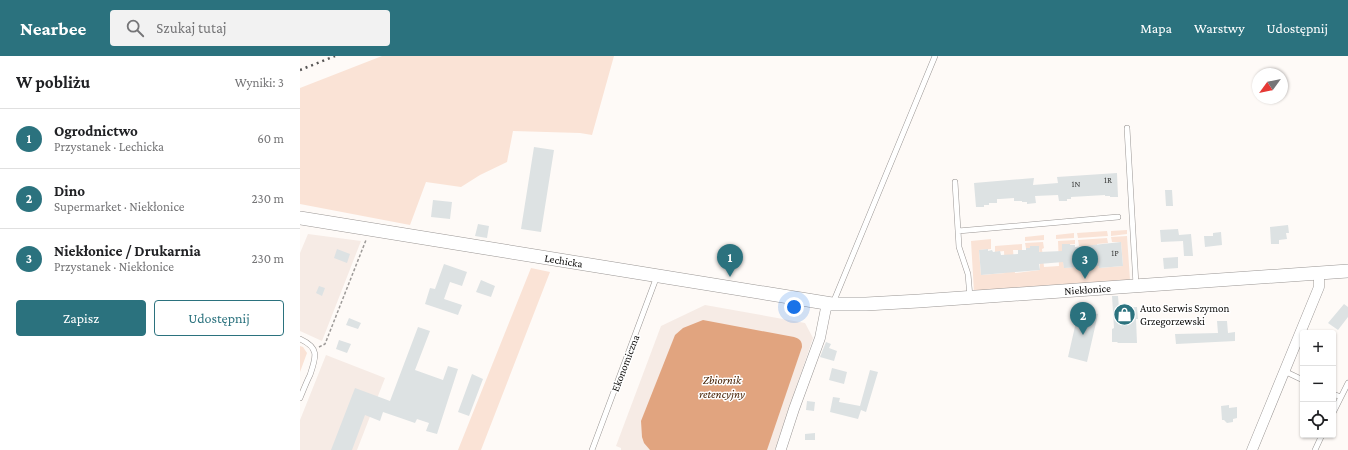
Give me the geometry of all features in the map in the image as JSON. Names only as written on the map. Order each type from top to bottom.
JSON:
[{"type":"street","name":"Lechicka","points":[[302,220],[830,304]]},
{"type":"street","name":"Niekłonice","points":[[830,304],[874,304],[1348,271]]},
{"type":"street","points":[[1252,450],[1319,287],[1319,273]]},
{"type":"street","points":[[781,449],[820,338],[830,304]]},
{"type":"lane","points":[[830,304],[935,56]]},
{"type":"lane","points":[[1127,128],[1136,285]]},
{"type":"lane","points":[[955,182],[959,247],[968,274],[970,297]]},
{"type":"lane","points":[[958,231],[1118,217]]},
{"type":"lane","name":"Ekonomiczna","points":[[592,450],[657,276]]},
{"type":"lane","points":[[300,339],[308,343],[314,349],[316,360],[300,398]]},
{"type":"lane","points":[[1284,371],[1300,379]]},
{"type":"lane","points":[[1336,407],[1348,382]]},
{"type":"lane","points":[[1336,396],[1341,398]]},
{"type":"lane","points":[[1315,450],[1321,438]]},
{"type":"path","points":[[314,349],[325,344],[370,230]]},
{"type":"shaded area","points":[[382,56],[614,56],[592,135],[580,133],[513,131],[507,162],[480,175],[461,187],[426,182],[410,225],[300,204],[300,88]]},
{"type":"shaded area","points":[[1127,230],[1127,234],[1111,236],[1111,231]]},
{"type":"shaded area","points":[[1107,231],[1108,236],[1078,238],[1077,233]]},
{"type":"shaded area","points":[[1074,233],[1074,238],[1056,239],[1056,235]]},
{"type":"shaded area","points":[[308,234],[361,241],[322,341],[300,331],[300,253]]},
{"type":"shaded area","points":[[1044,235],[1044,240],[1025,241],[1025,237]]},
{"type":"shaded area","points":[[1127,236],[1130,280],[974,292],[971,241],[991,239],[991,249],[979,250],[981,275],[1005,273],[1004,251],[995,252],[995,246],[1022,244],[1022,250],[1013,250],[1015,273],[1040,270],[1039,246],[1030,246],[1030,248],[1026,248],[1025,243],[1043,242],[1044,248],[1042,249],[1044,267],[1059,266],[1058,241],[1075,240],[1075,244],[1062,245],[1064,268],[1088,266],[1086,246],[1079,246],[1078,240],[1107,238],[1108,243],[1097,244],[1099,268],[1123,266],[1121,242],[1112,242],[1111,237]]},
{"type":"shaded area","points":[[531,268],[550,272],[481,450],[458,450]]},
{"type":"shaded area","name":"Zbiornik retencyjny","points":[[705,305],[805,323],[813,338],[775,450],[621,450],[621,448],[616,446],[661,326]]},
{"type":"shaded area","points":[[300,346],[303,347],[307,353],[300,372]]},
{"type":"shaded area","points":[[326,355],[385,378],[357,450],[300,450],[300,420]]},
{"type":"water","name":"Zbiornik retencyjny","points":[[703,320],[794,337],[799,339],[801,342],[802,347],[767,450],[650,450],[644,443],[641,421],[675,335],[683,328]]},
{"type":"building","points":[[534,147],[554,150],[541,232],[521,229]]},
{"type":"building","points":[[1117,173],[1118,197],[1110,197],[1105,195],[1071,197],[1071,199],[1067,199],[1067,201],[1059,201],[1058,195],[1035,196],[1036,203],[1027,204],[1027,202],[1014,201],[1014,198],[997,199],[997,203],[989,203],[989,205],[984,205],[984,207],[976,207],[974,183],[1034,178],[1033,185],[1058,183],[1057,177]]},
{"type":"building","points":[[1165,190],[1172,190],[1173,206],[1166,206]]},
{"type":"building","points":[[433,200],[452,202],[450,219],[431,217]]},
{"type":"building","points":[[478,224],[489,226],[487,238],[475,236]]},
{"type":"building","points":[[1288,225],[1289,233],[1286,233],[1287,239],[1279,240],[1279,244],[1271,244],[1270,227]]},
{"type":"building","points":[[1178,229],[1179,235],[1191,234],[1193,256],[1184,256],[1183,241],[1161,242],[1160,230]]},
{"type":"building","points":[[1221,232],[1222,245],[1205,247],[1204,236],[1213,236],[1213,233]]},
{"type":"building","points":[[1121,242],[1123,266],[1064,268],[1063,262],[1039,264],[1040,270],[981,275],[979,250],[988,249],[988,251],[992,250],[993,252],[1000,251],[1001,255],[1018,254],[1018,250],[1026,250],[1026,248],[1030,248],[1030,246],[1039,246],[1039,252],[1062,251],[1062,244],[1075,245],[1075,247]]},
{"type":"building","points":[[337,249],[350,254],[347,263],[334,258]]},
{"type":"building","points":[[1178,257],[1178,268],[1164,269],[1163,258]]},
{"type":"building","points":[[444,264],[467,272],[462,286],[450,282],[444,299],[462,305],[458,315],[425,304],[430,288],[435,289]]},
{"type":"building","points":[[481,280],[495,286],[491,297],[476,292]]},
{"type":"building","points":[[319,286],[325,288],[322,296],[316,293]]},
{"type":"building","points":[[1112,296],[1118,296],[1119,308],[1137,307],[1137,343],[1112,342],[1112,329],[1114,328]]},
{"type":"building","points":[[1344,304],[1348,307],[1348,317],[1338,330],[1328,323]]},
{"type":"building","points":[[1079,309],[1098,314],[1087,362],[1068,357]]},
{"type":"building","points":[[349,318],[361,323],[358,329],[346,325]]},
{"type":"building","points":[[1217,321],[1227,321],[1228,333],[1235,332],[1235,341],[1176,344],[1175,334],[1218,333]]},
{"type":"building","points":[[418,327],[430,331],[415,370],[443,380],[448,366],[458,369],[437,434],[426,431],[429,423],[417,419],[415,423],[383,412],[380,421],[365,415],[352,450],[331,450],[355,388],[390,401]]},
{"type":"building","points":[[339,340],[351,344],[347,353],[336,349]]},
{"type":"building","points":[[826,342],[831,344],[829,348],[837,351],[834,361],[820,357]]},
{"type":"building","points":[[832,368],[847,372],[844,384],[829,380]]},
{"type":"building","points":[[870,370],[878,372],[866,412],[861,410],[858,419],[830,412],[833,397],[840,398],[839,402],[860,406]]},
{"type":"building","points":[[472,374],[483,379],[469,416],[458,412]]},
{"type":"building","points":[[807,401],[815,402],[814,411],[806,410]]},
{"type":"building","points":[[1229,405],[1229,408],[1237,407],[1237,418],[1233,419],[1233,422],[1227,423],[1222,420],[1221,406]]},
{"type":"building","points":[[815,433],[815,440],[805,440],[805,434]]},
{"type":"railway","points":[[300,70],[335,56]]},
{"type":"place","name":"Ogrodnictwo","points":[[730,277]]},
{"type":"place","name":"Niekłonice / Drukarnia","points":[[1085,279]]},
{"type":"place","name":"Auto Serwis Szymon Grzegorzewski","points":[[1125,314]]},
{"type":"place","name":"Dino","points":[[1083,335]]}]
